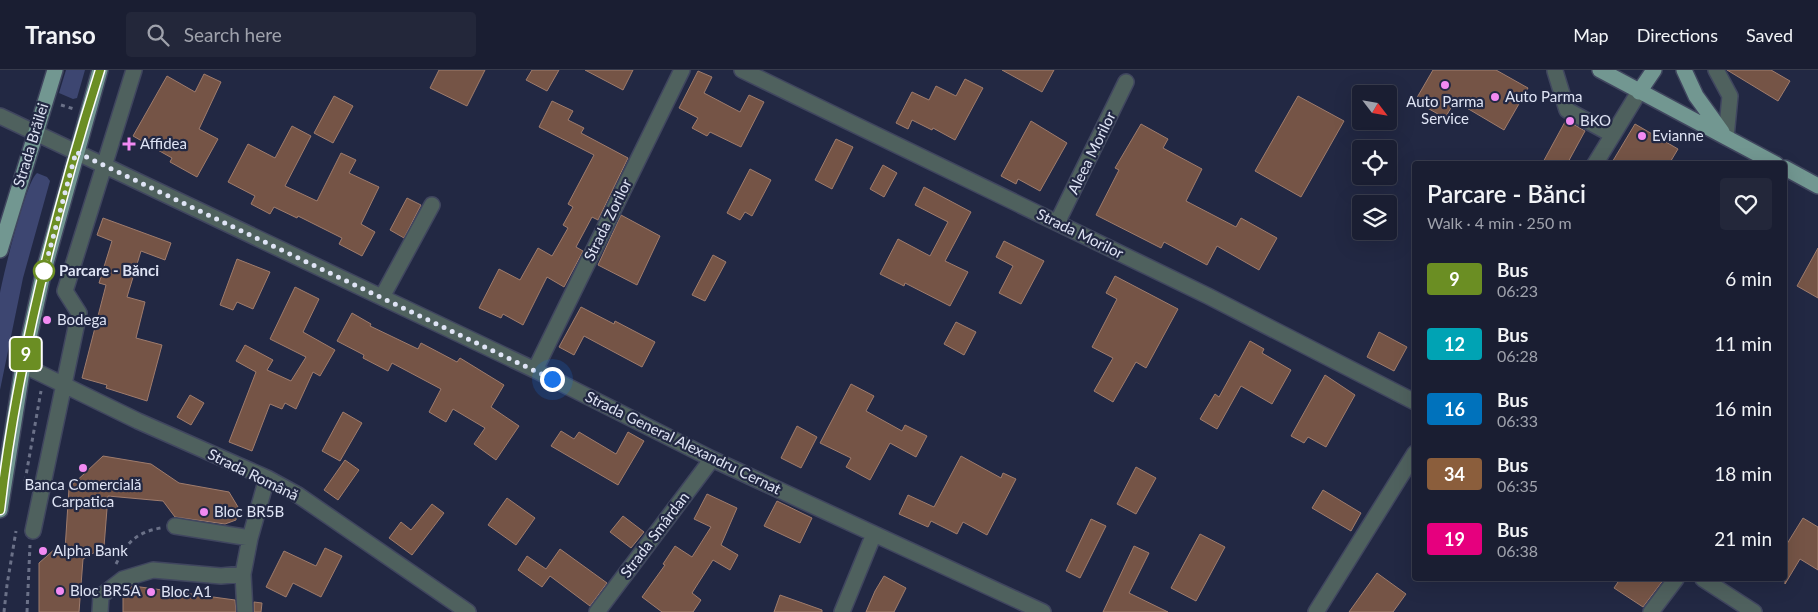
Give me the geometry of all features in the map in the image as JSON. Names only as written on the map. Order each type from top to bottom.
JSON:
[{"type":"main road","name":"Strada Brăilei","points":[[0,250],[55,70]]},
{"type":"main road","points":[[0,510],[23,365],[44,270],[100,70]]},
{"type":"main road","points":[[1600,70],[1770,161]]},
{"type":"main road","points":[[1639,92],[1654,70]]},
{"type":"main road","points":[[1684,70],[1708,114],[1726,137]]},
{"type":"main road","points":[[1787,169],[1818,186]]},
{"type":"street","points":[[32,530],[65,385],[79,313],[64,291],[134,70]]},
{"type":"street","name":"Strada Zorilor","points":[[535,370],[682,70]]},
{"type":"street","name":"Strada Morilor","points":[[742,70],[1208,296],[1412,400]]},
{"type":"street","points":[[1554,70],[1567,110],[1613,135]]},
{"type":"street","points":[[1716,70],[1730,96],[1726,137]]},
{"type":"street","name":"Aleea Morilor","points":[[1057,223],[1126,82]]},
{"type":"street","points":[[1597,161],[1639,92]]},
{"type":"street","name":"Strada General Alexandru Cernat","points":[[0,116],[535,370],[712,459],[1043,612]]},
{"type":"street","points":[[382,297],[432,204]]},
{"type":"street","name":"Strada Română","points":[[23,365],[138,421],[268,478],[298,496],[468,612]]},
{"type":"street","points":[[1316,612],[1412,458]]},
{"type":"street","name":"Strada Smârdan","points":[[597,612],[712,459]]},
{"type":"street","points":[[245,612],[243,574],[250,538],[268,478]]},
{"type":"street","points":[[175,526],[250,538]]},
{"type":"street","points":[[842,612],[874,534]]},
{"type":"street","points":[[100,612],[101,596],[124,580],[153,570],[221,576],[243,574]]},
{"type":"street","points":[[1651,612],[1674,581]]},
{"type":"street","points":[[1707,581],[1754,612]]},
{"type":"path","points":[[123,550],[142,531],[175,526]]},
{"type":"path","points":[[27,612],[30,548]]},
{"type":"shaded area","points":[[66,70],[85,70],[77,98],[73,99],[59,93]]},
{"type":"shaded area","points":[[37,173],[47,177],[50,181],[23,278],[0,390],[0,293],[21,210],[32,180]]},
{"type":"building","points":[[439,70],[485,70],[467,106],[430,88]]},
{"type":"building","points":[[532,70],[559,70],[547,91],[526,80]]},
{"type":"building","points":[[585,70],[633,70],[623,90]]},
{"type":"building","points":[[1002,70],[1054,70],[1042,92]]},
{"type":"building","points":[[1433,70],[1496,70],[1528,88],[1504,130],[1455,101],[1445,118],[1415,101]]},
{"type":"building","points":[[1727,70],[1771,70],[1790,81],[1778,101]]},
{"type":"building","points":[[698,71],[712,77],[704,93],[740,112],[749,95],[764,102],[741,147],[710,132],[707,136],[692,128],[698,118],[679,108]]},
{"type":"building","points":[[204,74],[221,82],[199,129],[218,139],[197,177],[170,162],[172,158],[133,136],[167,76],[195,92]]},
{"type":"building","points":[[965,79],[983,88],[955,140],[933,128],[932,130],[912,120],[908,129],[896,123],[912,92],[929,100],[936,86],[956,96]]},
{"type":"building","points":[[334,96],[353,106],[333,143],[314,133]]},
{"type":"building","points":[[1298,96],[1344,121],[1301,197],[1255,171]]},
{"type":"building","points":[[552,101],[573,111],[568,120],[584,128],[581,133],[628,158],[598,220],[592,217],[576,247],[583,251],[564,287],[547,277],[523,325],[503,314],[501,318],[479,308],[499,269],[520,280],[538,248],[552,256],[568,228],[563,225],[573,207],[568,204],[594,155],[539,127]]},
{"type":"building","points":[[1566,120],[1585,131],[1569,161],[1544,161]]},
{"type":"building","points":[[1031,121],[1067,143],[1040,191],[1018,179],[1016,184],[1001,176]]},
{"type":"building","points":[[1141,124],[1168,139],[1163,148],[1202,169],[1186,201],[1236,227],[1241,218],[1277,238],[1259,270],[1217,246],[1207,265],[1164,242],[1161,248],[1096,215],[1119,170],[1115,168]]},
{"type":"building","name":"Evianne","points":[[1635,124],[1678,149],[1671,161],[1613,161]]},
{"type":"building","points":[[292,126],[311,136],[285,186],[317,201],[341,153],[356,160],[349,173],[379,187],[361,224],[375,232],[362,256],[339,244],[342,238],[298,216],[297,218],[274,207],[270,214],[251,204],[255,196],[228,182],[248,144],[275,158]]},
{"type":"building","points":[[836,139],[853,147],[832,189],[815,180]]},
{"type":"building","points":[[883,165],[897,173],[884,197],[870,189]]},
{"type":"building","points":[[750,169],[771,180],[752,216],[745,212],[740,220],[727,213]]},
{"type":"building","points":[[924,187],[971,212],[945,261],[968,272],[950,306],[905,283],[904,286],[880,274],[898,239],[930,256],[948,222],[915,205]]},
{"type":"building","points":[[407,198],[421,205],[404,238],[390,230]]},
{"type":"building","points":[[621,215],[660,236],[637,285],[598,265]]},
{"type":"building","points":[[103,218],[171,243],[165,260],[141,251],[127,297],[145,302],[136,338],[162,345],[147,401],[106,388],[107,385],[82,378],[106,285],[99,283],[112,241],[97,235]]},
{"type":"building","points":[[1004,241],[1044,261],[1021,304],[999,293],[1013,266],[996,257]]},
{"type":"building","points":[[1818,248],[1818,298],[1797,286]]},
{"type":"building","points":[[713,255],[726,262],[705,301],[692,295]]},
{"type":"building","points":[[237,259],[270,272],[253,309],[237,302],[233,310],[220,305]]},
{"type":"building","points":[[1115,276],[1178,309],[1146,368],[1136,362],[1113,402],[1094,391],[1113,358],[1092,347],[1117,299],[1106,293]]},
{"type":"building","points":[[295,287],[319,299],[303,332],[335,350],[320,376],[313,372],[296,409],[285,403],[282,409],[270,404],[252,451],[229,442],[256,372],[236,361],[245,345],[273,360],[267,370],[291,381],[306,357],[270,339]]},
{"type":"building","points":[[581,307],[614,324],[615,321],[655,342],[642,367],[584,336],[574,355],[559,347]]},
{"type":"building","points":[[352,313],[371,324],[370,326],[418,349],[421,343],[457,362],[460,358],[504,385],[491,407],[519,426],[496,460],[474,444],[485,428],[453,409],[446,422],[429,412],[441,389],[392,363],[388,371],[363,358],[364,355],[337,341]]},
{"type":"building","points":[[956,322],[976,332],[964,355],[944,344]]},
{"type":"building","points":[[1379,332],[1407,347],[1394,371],[1367,357]]},
{"type":"building","points":[[1250,341],[1264,349],[1262,353],[1291,370],[1272,404],[1241,386],[1217,429],[1200,419],[1215,394],[1219,397]]},
{"type":"building","points":[[1325,375],[1355,395],[1326,447],[1308,437],[1304,443],[1291,436]]},
{"type":"building","points":[[851,384],[874,396],[866,411],[902,431],[905,425],[927,436],[916,457],[890,443],[870,480],[846,467],[851,458],[820,443]]},
{"type":"building","points":[[190,395],[204,403],[191,425],[177,417]]},
{"type":"building","points":[[343,412],[362,423],[340,461],[322,451]]},
{"type":"building","points":[[797,426],[817,437],[801,468],[781,458]]},
{"type":"building","points":[[561,431],[574,439],[579,432],[616,454],[628,432],[644,441],[618,485],[551,446]]},
{"type":"building","name":"Bloc BR5B","points":[[103,456],[151,464],[179,483],[229,492],[238,507],[236,520],[225,524],[175,517],[163,501],[108,496],[104,547],[83,559],[79,612],[39,612],[39,563],[56,548],[65,550],[69,488]]},
{"type":"building","points":[[961,456],[1001,478],[1003,473],[1016,479],[987,535],[963,522],[957,534],[931,521],[928,527],[899,514],[908,495],[934,507]]},
{"type":"building","points":[[345,460],[359,470],[338,500],[324,490]]},
{"type":"building","points":[[1136,467],[1156,478],[1136,514],[1117,504]]},
{"type":"building","points":[[1323,490],[1361,513],[1351,531],[1312,508]]},
{"type":"building","points":[[707,494],[737,508],[721,545],[738,555],[730,570],[713,560],[692,593],[701,600],[693,612],[662,612],[642,597],[665,565],[663,564],[675,546],[692,557],[711,527],[694,519]]},
{"type":"building","points":[[507,498],[535,518],[516,545],[488,525]]},
{"type":"building","points":[[777,501],[812,518],[800,543],[764,526]]},
{"type":"building","points":[[432,504],[444,513],[412,555],[389,538],[401,522],[411,530]]},
{"type":"building","points":[[623,516],[644,532],[631,548],[610,532]]},
{"type":"building","points":[[1803,518],[1818,527],[1818,570],[1800,559],[1787,581],[1787,544]]},
{"type":"building","points":[[1091,519],[1106,526],[1080,578],[1066,571]]},
{"type":"building","points":[[1200,534],[1225,547],[1196,601],[1171,588]]},
{"type":"building","points":[[1134,546],[1149,553],[1129,593],[1168,612],[1103,612]]},
{"type":"building","points":[[325,548],[342,556],[321,597],[293,583],[286,597],[266,587],[284,551],[316,566]]},
{"type":"building","points":[[560,549],[607,583],[590,606],[550,576],[542,587],[518,570],[527,556],[546,569]]},
{"type":"building","points":[[1377,573],[1406,594],[1393,612],[1349,612]]},
{"type":"building","points":[[884,576],[906,588],[894,612],[866,612],[875,591]]},
{"type":"building","points":[[1619,581],[1662,581],[1643,607],[1614,588]]},
{"type":"building","name":"Bloc A1","points":[[133,586],[235,600],[236,612],[123,612],[123,591]]},
{"type":"building","points":[[780,595],[822,610],[822,612],[774,612]]},
{"type":"building","points":[[254,602],[262,603],[261,612],[254,612]]},
{"type":"bus line","name":"9","points":[[0,510],[23,365],[44,270],[86,113],[100,70]]},
{"type":"place","name":"Auto Parma Service","points":[[1445,85]]},
{"type":"place","name":"Auto Parma","points":[[1495,97]]},
{"type":"place","name":"BKO","points":[[1570,121]]},
{"type":"place","name":"Evianne","points":[[1642,136]]},
{"type":"place","name":"Affidea","points":[[129,144]]},
{"type":"place","name":"Parcare - Bănci","points":[[44,271]]},
{"type":"place","name":"Bodega","points":[[47,320]]},
{"type":"place","name":"Banca Comercială Carpatica","points":[[83,468]]},
{"type":"place","name":"Bloc BR5B","points":[[204,512]]},
{"type":"place","name":"Alpha Bank","points":[[43,551]]},
{"type":"place","name":"Bloc BR5A","points":[[60,591]]},
{"type":"place","name":"Bloc A1","points":[[151,592]]},
{"type":"route","points":[[44,271],[76,152],[552,379]]}]
